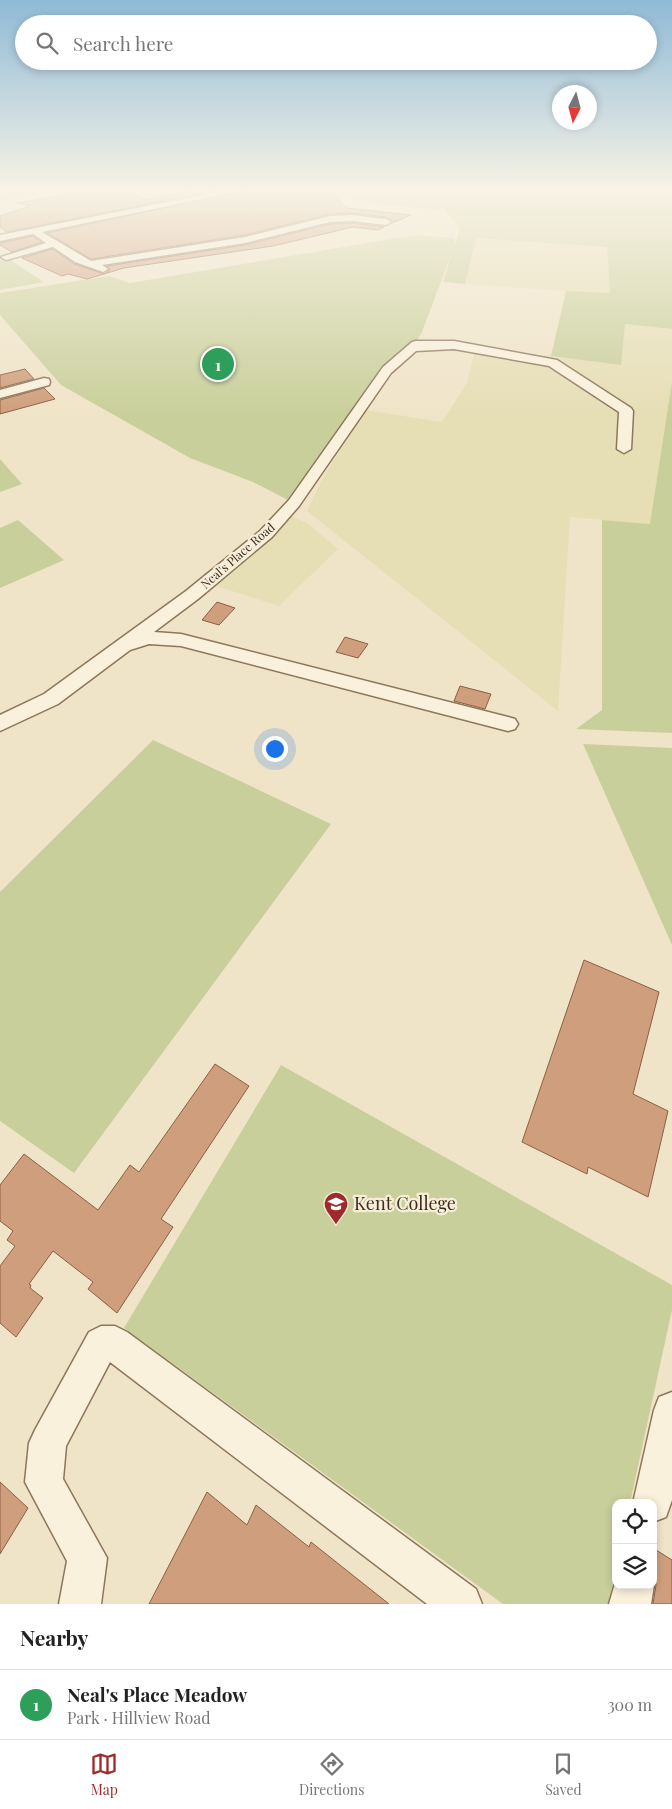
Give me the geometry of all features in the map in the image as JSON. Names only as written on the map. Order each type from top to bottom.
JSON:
[{"type":"street","points":[[90,264],[108,271]]},
{"type":"street","name":"Neal's Place Road","points":[[0,724],[52,699],[192,595],[266,534],[294,503],[387,370],[415,346],[454,345],[553,363],[626,411],[624,449]]},
{"type":"street","points":[[0,394],[44,382]]},
{"type":"street","name":"Neal's Place Road","points":[[112,653],[137,641],[161,637],[339,680],[508,724]]},
{"type":"street","points":[[80,1604],[83,1595],[87,1558],[44,1482],[48,1442],[100,1344],[115,1344],[461,1604]]},
{"type":"street","points":[[653,1499],[672,1410]]},
{"type":"street","points":[[630,1604],[633,1589]]},
{"type":"shaded area","points":[[470,264],[608,264],[610,294],[465,284]]},
{"type":"shaded area","points":[[625,324],[672,329],[672,381],[650,524],[570,517],[558,711],[307,511],[321,482],[364,410],[442,422],[467,383],[474,353],[551,356],[621,365]]},
{"type":"shaded area","points":[[284,513],[307,523],[338,549],[279,606],[207,583]]},
{"type":"green space","points":[[0,264],[16,264],[44,282],[0,290]]},
{"type":"green space","points":[[244,264],[448,264],[422,332],[413,348],[399,358],[294,503],[253,482],[190,458],[61,385],[0,315],[0,293],[109,276],[130,283]]},
{"type":"green space","points":[[448,264],[470,264],[465,284],[443,282]]},
{"type":"green space","points":[[608,264],[672,264],[672,329],[625,324],[621,365],[551,356],[566,291],[610,293]]},
{"type":"green space","points":[[672,381],[672,733],[576,729],[602,710],[602,520],[650,524]]},
{"type":"green space","points":[[0,459],[22,484],[0,492]]},
{"type":"green space","points":[[18,520],[64,560],[0,588],[0,528]]},
{"type":"green space","points":[[153,740],[331,824],[74,1173],[0,1121],[0,892]]},
{"type":"green space","points":[[583,744],[672,748],[672,945]]},
{"type":"green space","points":[[281,1065],[672,1285],[672,1310],[631,1499],[612,1499],[612,1587],[608,1604],[503,1604],[124,1328]]},
{"type":"building","points":[[35,264],[74,264],[104,274],[87,279],[68,274],[62,276]]},
{"type":"building","points":[[152,264],[124,268],[104,274],[110,270],[107,266]]},
{"type":"building","points":[[25,369],[34,379],[0,388],[0,375]]},
{"type":"building","points":[[44,388],[55,399],[0,414],[0,400]]},
{"type":"building","points":[[217,602],[235,608],[219,625],[202,620]]},
{"type":"building","points":[[345,637],[368,644],[358,658],[336,652]]},
{"type":"building","points":[[460,686],[491,694],[485,709],[454,701]]},
{"type":"building","points":[[584,960],[659,992],[633,1094],[668,1111],[648,1197],[588,1167],[587,1174],[522,1142]]},
{"type":"building","points":[[215,1064],[249,1086],[161,1219],[173,1227],[117,1313],[88,1289],[93,1282],[53,1251],[29,1284],[31,1285],[30,1288],[43,1298],[16,1337],[0,1323],[0,1266],[15,1246],[7,1240],[13,1231],[0,1221],[0,1185],[24,1154],[98,1210],[130,1165],[139,1172]]},
{"type":"building","points":[[0,1482],[28,1508],[0,1554]]},
{"type":"building","points":[[207,1492],[247,1525],[256,1505],[309,1547],[311,1542],[389,1604],[149,1604]]},
{"type":"building","points":[[657,1551],[672,1560],[672,1604],[653,1604],[655,1589],[657,1589]]},
{"type":"place","name":"Neal's Place Meadow","points":[[218,364]]},
{"type":"place","name":"Kent College","points":[[336,1225]]}]
